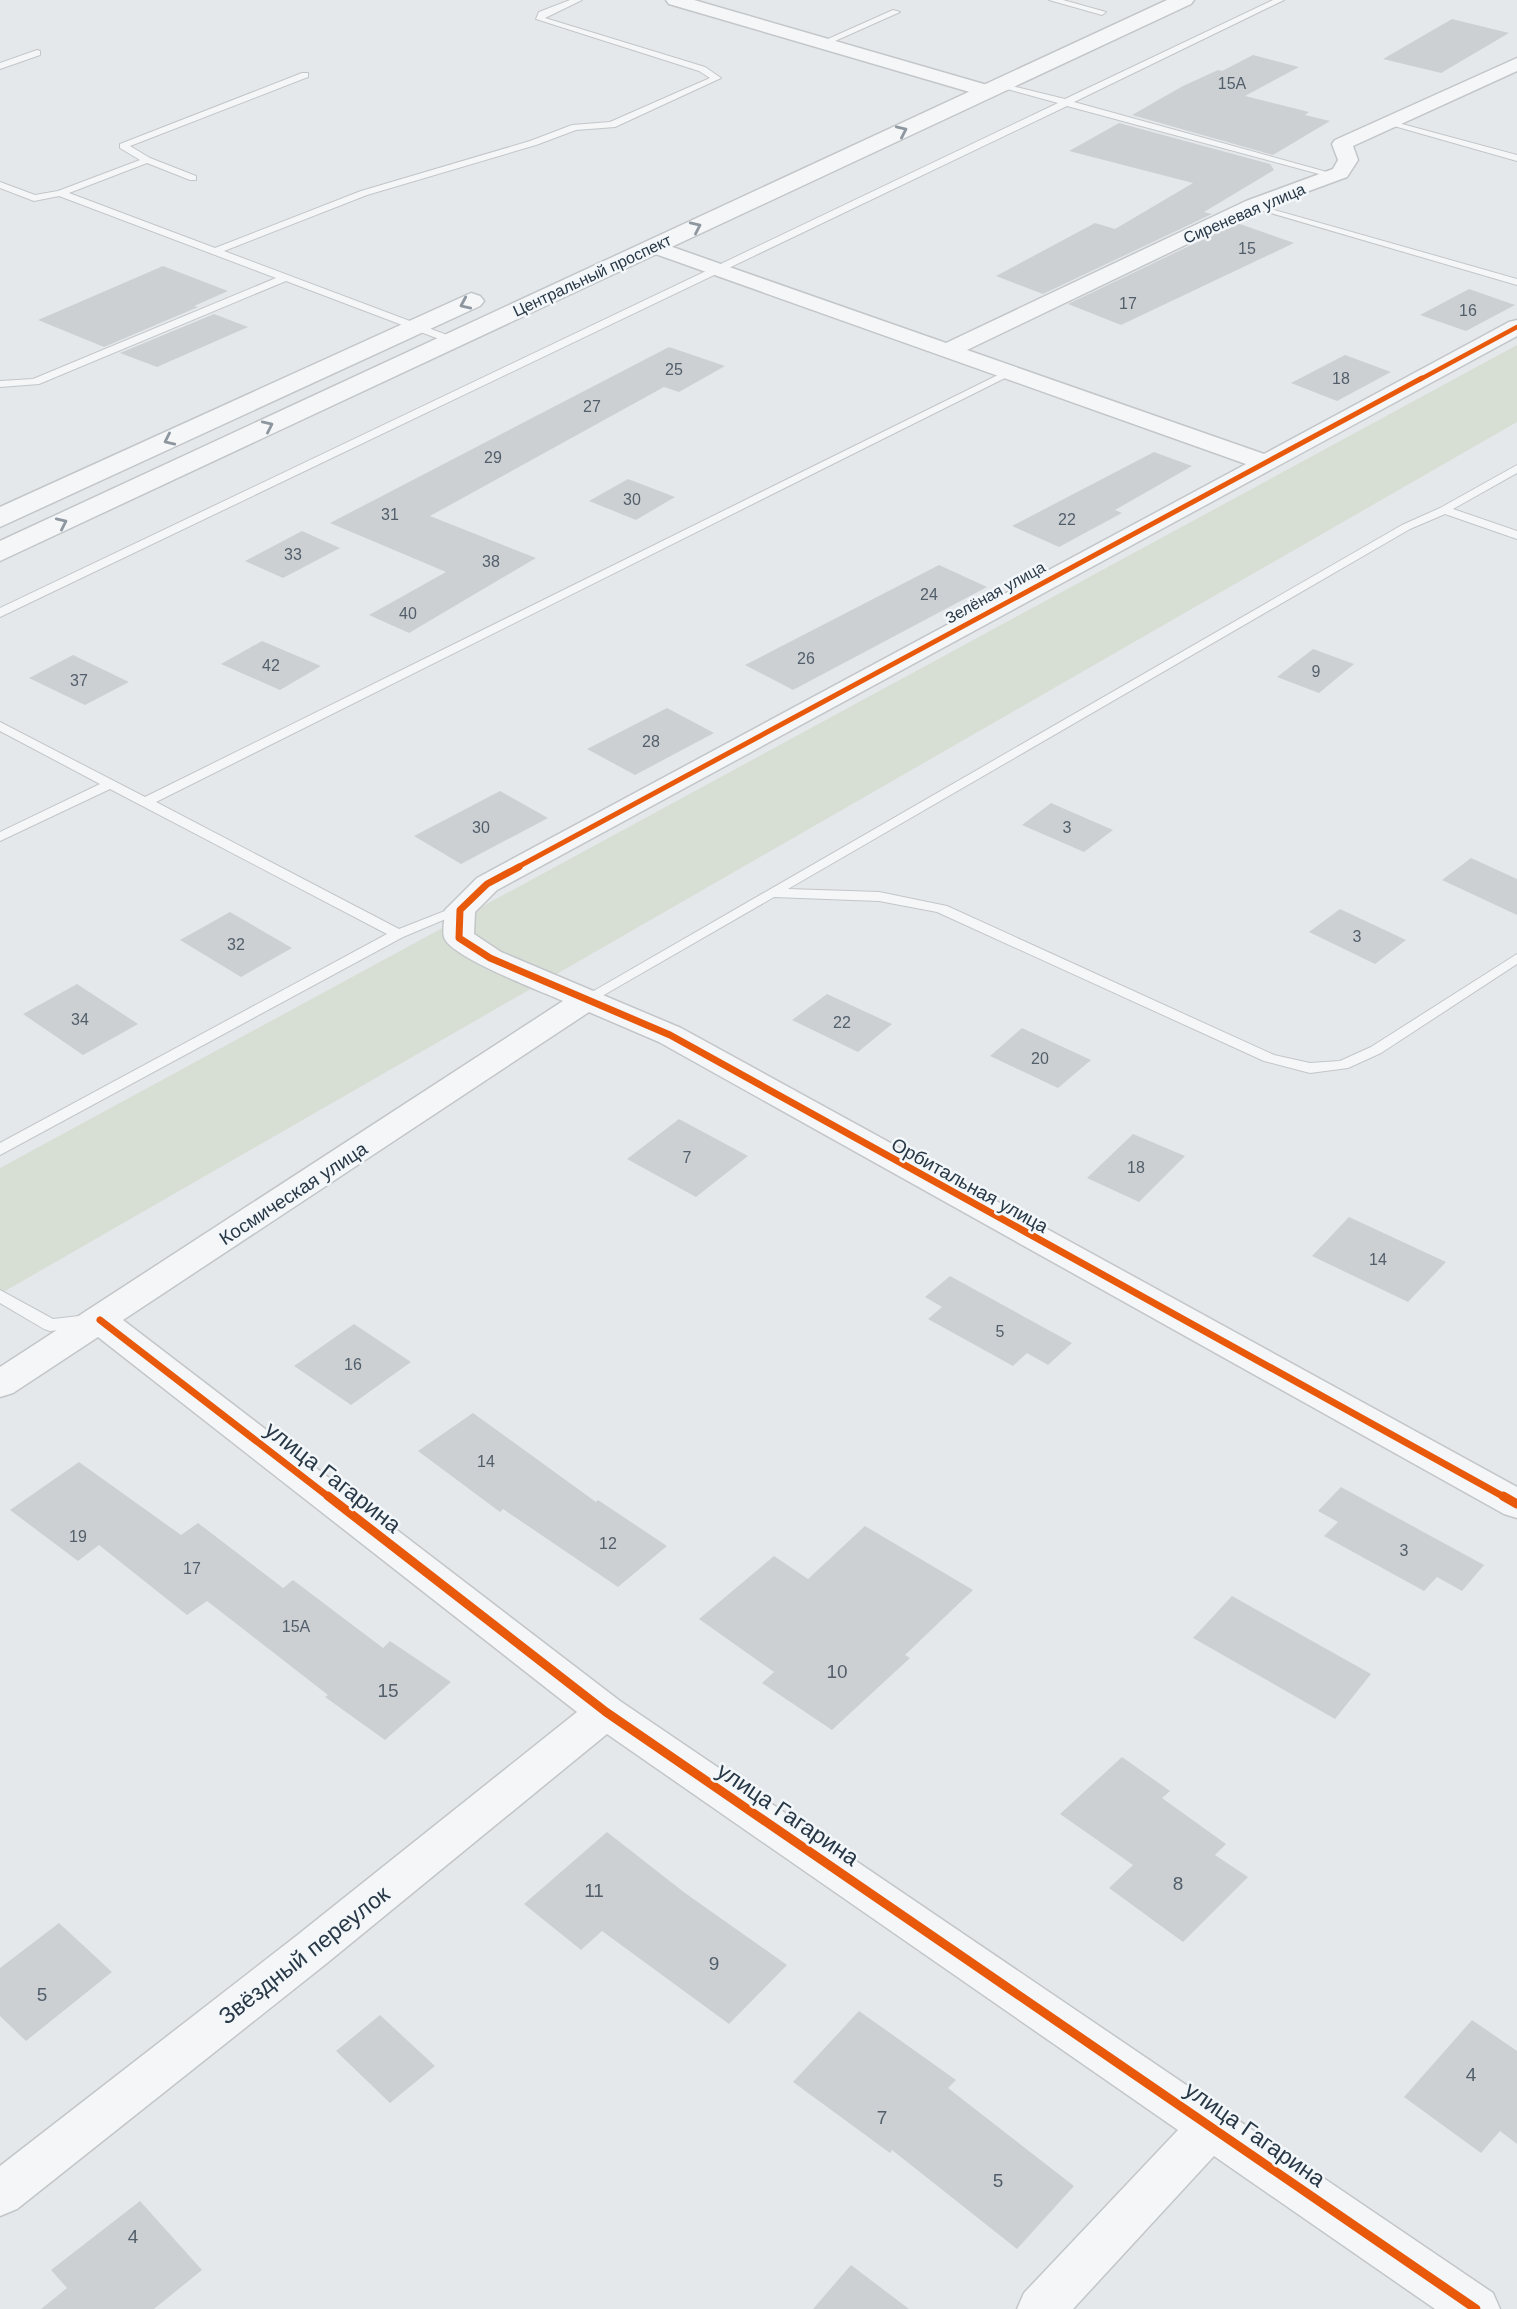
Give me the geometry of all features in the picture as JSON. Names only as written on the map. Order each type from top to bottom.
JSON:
[{"type":"street","points":[[675,0],[957,82],[995,88]]},
{"type":"street","name":"Центральный проспект","points":[[0,552],[1184,0]]},
{"type":"street","points":[[831,139],[1111,8]]},
{"type":"street","points":[[1331,176],[1340,173],[1348,160],[1342,144],[1517,64]]},
{"type":"street","name":"Сиреневая улица","points":[[947,351],[1253,205],[1331,176]]},
{"type":"street","points":[[653,247],[1263,462]]},
{"type":"street","name":"Центральный проспект","points":[[0,518],[492,292]]},
{"type":"street","name":"Зелёная улица","points":[[460,910],[487,884],[1517,327]]},
{"type":"street","name":"Орбитальная улица","points":[[460,910],[459,938],[490,958],[670,1035],[1517,1504]]},
{"type":"street","name":"Космическая улица","points":[[0,1384],[585,1000]]},
{"type":"street","name":"улица Гагарина","points":[[100,1320],[606,1712],[1476,2309]]},
{"type":"street","name":"Звёздный переулок","points":[[0,2194],[311,1950],[606,1712]]},
{"type":"street","points":[[1041,2309],[1211,2127]]},
{"type":"lane","points":[[215,251],[364,193],[533,143],[575,127],[612,125],[717,78],[702,69],[540,19],[542,14],[578,0]]},
{"type":"lane","points":[[1053,0],[1111,8]]},
{"type":"lane","points":[[0,614],[1280,0]]},
{"type":"lane","points":[[823,43],[896,12]]},
{"type":"lane","points":[[0,66],[37,54]]},
{"type":"lane","points":[[193,178],[147,160],[123,146],[304,75]]},
{"type":"lane","points":[[995,88],[1064,102],[1331,176]]},
{"type":"lane","points":[[1390,122],[1517,158]]},
{"type":"lane","points":[[0,185],[34,198],[60,193],[147,160]]},
{"type":"lane","points":[[60,193],[451,340]]},
{"type":"lane","points":[[1253,205],[1517,282]]},
{"type":"lane","points":[[0,384],[35,382],[285,278]]},
{"type":"lane","points":[[145,802],[1010,373]]},
{"type":"lane","points":[[585,1000],[1406,527],[1444,510],[1517,468]]},
{"type":"lane","points":[[1444,510],[1517,535]]},
{"type":"lane","points":[[0,726],[398,934]]},
{"type":"lane","points":[[0,837],[110,784]]},
{"type":"lane","points":[[770,892],[877,895],[909,899],[942,909],[1269,1058],[1310,1068],[1343,1065],[1376,1050],[1517,958]]},
{"type":"lane","points":[[0,1150],[398,934],[460,910]]},
{"type":"lane","points":[[0,1296],[50,1325],[100,1320]]},
{"type":"shaded area","points":[[1517,345],[1517,422],[0,1294],[0,1168]]},
{"type":"building","points":[[1452,19],[1509,33],[1441,73],[1383,59]]},
{"type":"building","points":[[1253,55],[1299,67],[1245,96],[1309,112],[1305,115],[1330,121],[1273,155],[1132,115],[1183,86]]},
{"type":"building","points":[[1119,123],[1270,164],[1274,170],[1204,212],[1212,214],[1043,294],[996,276],[1095,223],[1115,229],[1193,183],[1069,151]]},
{"type":"building","points":[[1237,223],[1294,243],[1121,325],[1068,304]]},
{"type":"building","points":[[163,266],[228,291],[194,306],[198,307],[104,347],[38,320]]},
{"type":"building","points":[[1469,289],[1515,305],[1466,331],[1420,315]]},
{"type":"building","points":[[214,314],[248,327],[157,367],[120,353]]},
{"type":"building","points":[[669,347],[725,366],[679,392],[664,387],[430,516],[536,558],[409,633],[369,615],[446,572],[330,523]]},
{"type":"building","points":[[1345,355],[1391,372],[1337,401],[1291,383]]},
{"type":"building","points":[[1154,452],[1192,466],[1115,510],[1122,513],[1059,547],[1012,526]]},
{"type":"building","points":[[628,479],[675,497],[636,520],[589,501]]},
{"type":"building","points":[[302,531],[340,548],[283,578],[245,561]]},
{"type":"building","points":[[939,565],[987,587],[793,690],[745,665]]},
{"type":"building","points":[[262,641],[321,666],[280,690],[221,664]]},
{"type":"building","points":[[1313,649],[1354,664],[1319,693],[1277,677]]},
{"type":"building","points":[[73,655],[129,682],[85,705],[29,678]]},
{"type":"building","points":[[667,708],[714,733],[635,775],[587,749]]},
{"type":"building","points":[[500,791],[548,818],[461,864],[414,836]]},
{"type":"building","points":[[1051,803],[1113,830],[1084,852],[1022,825]]},
{"type":"building","points":[[1471,858],[1517,879],[1517,915],[1442,880]]},
{"type":"building","points":[[1340,909],[1406,940],[1375,964],[1309,932]]},
{"type":"building","points":[[230,912],[292,948],[241,977],[180,940]]},
{"type":"building","points":[[77,984],[138,1024],[83,1055],[23,1014]]},
{"type":"building","points":[[827,994],[892,1024],[858,1052],[792,1020]]},
{"type":"building","points":[[1022,1028],[1091,1060],[1058,1088],[990,1056]]},
{"type":"building","points":[[679,1119],[748,1156],[696,1197],[627,1159]]},
{"type":"building","points":[[1133,1134],[1185,1156],[1139,1202],[1087,1178]]},
{"type":"building","points":[[1349,1217],[1446,1262],[1408,1302],[1312,1256]]},
{"type":"building","points":[[950,1276],[1072,1343],[1048,1365],[1027,1353],[1013,1366],[928,1319],[942,1307],[925,1297]]},
{"type":"building","points":[[354,1324],[411,1362],[351,1405],[294,1366]]},
{"type":"building","points":[[473,1413],[596,1502],[598,1500],[667,1546],[618,1587],[503,1509],[500,1512],[418,1451]]},
{"type":"building","points":[[79,1462],[181,1535],[198,1523],[283,1588],[293,1580],[383,1648],[390,1641],[451,1682],[385,1740],[325,1697],[328,1695],[207,1601],[187,1615],[99,1545],[78,1561],[10,1510]]},
{"type":"building","points":[[1341,1487],[1484,1565],[1462,1591],[1437,1577],[1424,1591],[1324,1536],[1338,1522],[1318,1511]]},
{"type":"building","points":[[865,1526],[973,1590],[905,1655],[910,1658],[832,1730],[762,1683],[774,1672],[699,1619],[774,1556],[808,1579]]},
{"type":"building","points":[[1232,1596],[1371,1674],[1335,1719],[1193,1638]]},
{"type":"building","points":[[1122,1757],[1170,1791],[1162,1798],[1226,1844],[1215,1855],[1248,1877],[1183,1942],[1109,1888],[1133,1865],[1060,1814]]},
{"type":"building","points":[[607,1832],[685,1893],[787,1965],[729,2024],[602,1931],[581,1950],[524,1904]]},
{"type":"building","points":[[59,1923],[112,1972],[26,2041],[0,2016],[0,1968]]},
{"type":"building","points":[[859,2011],[956,2080],[948,2088],[1074,2186],[1017,2249],[892,2150],[890,2153],[793,2082]]},
{"type":"building","points":[[380,2015],[435,2066],[390,2103],[336,2051]]},
{"type":"building","points":[[1472,2020],[1517,2051],[1517,2144],[1500,2131],[1481,2153],[1404,2097]]},
{"type":"building","points":[[140,2201],[202,2270],[154,2309],[41,2309],[67,2288],[51,2270]]},
{"type":"building","points":[[851,2265],[909,2309],[813,2309]]},
{"type":"cycle path","points":[[1517,327],[487,884],[460,910],[459,938],[490,958],[670,1035],[1517,1504]]},
{"type":"cycle path","points":[[100,1320],[606,1712],[1476,2309]]}]
